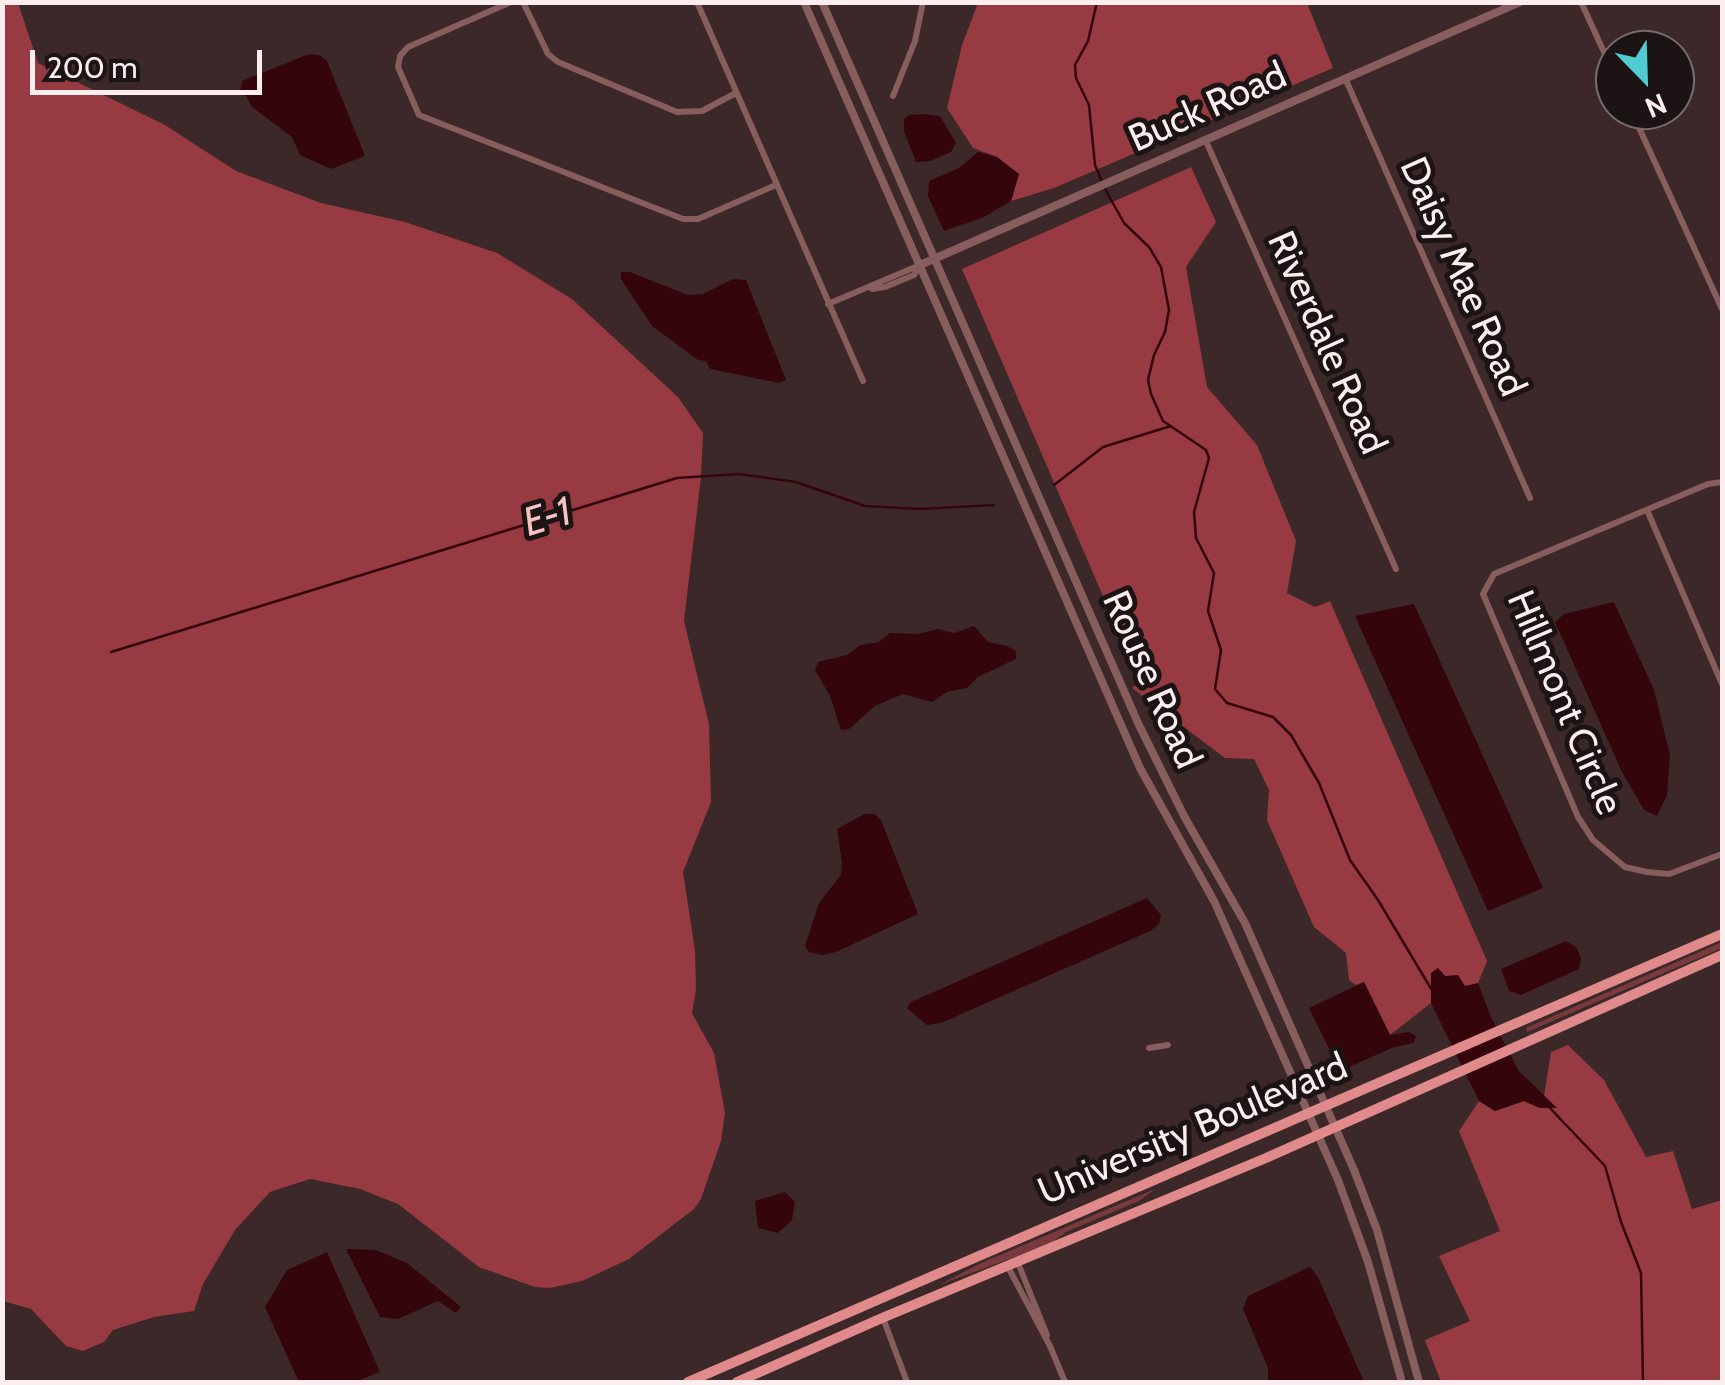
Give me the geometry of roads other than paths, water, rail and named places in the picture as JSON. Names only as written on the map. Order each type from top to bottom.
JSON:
[{"type":"main road","name":"University Boulevard","points":[[690,1382],[1722,934]]},
{"type":"main road","name":"University Boulevard","points":[[737,1382],[1318,1136],[1722,955]]},
{"type":"main road","points":[[882,1318],[888,1304],[922,1280]]},
{"type":"main road","points":[[842,1336],[865,1318],[878,1299]]},
{"type":"street","points":[[511,2],[408,47],[400,56],[398,68],[418,115],[683,219],[698,218],[776,185]]},
{"type":"street","points":[[524,2],[548,54],[592,76],[677,112],[691,114],[736,93]]},
{"type":"street","points":[[697,2],[863,381]]},
{"type":"street","name":"Rouse Road","points":[[804,2],[1140,768],[1214,901],[1309,1114],[1358,1230],[1402,1382]]},
{"type":"street","name":"Rouse Road","points":[[822,2],[1156,762],[1246,922],[1336,1128],[1376,1230],[1419,1382]]},
{"type":"street","points":[[893,96],[915,40],[923,2]]},
{"type":"street","name":"Buck Road","points":[[828,304],[884,284],[1077,195],[1520,2]]},
{"type":"street","points":[[1581,2],[1595,32]]},
{"type":"street","name":"Daisy Mae Road","points":[[1345,78],[1530,498]]},
{"type":"street","points":[[1640,130],[1722,309]]},
{"type":"street","name":"Riverdale Road","points":[[1206,139],[1396,569]]},
{"type":"street","name":"Hillmont Circle","points":[[1722,482],[1708,484],[1494,574],[1483,594],[1578,817],[1593,840],[1626,866],[1647,872],[1669,874],[1722,854]]},
{"type":"street","points":[[1647,510],[1722,684]]},
{"type":"street","points":[[1140,768],[1156,762]]},
{"type":"street","points":[[1149,1048],[1168,1045]]},
{"type":"street","points":[[1013,1265],[1065,1382]]},
{"type":"street","points":[[882,1318],[908,1382]]},
{"type":"waterway","points":[[1097,2],[1088,41],[1075,65],[1076,78],[1089,105],[1095,165],[1102,182]]},
{"type":"waterway","points":[[1105,189],[1124,223],[1149,247],[1161,267],[1169,310],[1148,380],[1151,394],[1163,421],[1206,450],[1209,458],[1194,512],[1196,538],[1214,573],[1208,611],[1221,650],[1215,689],[1227,703],[1273,717],[1291,735],[1319,783],[1350,860],[1433,992]]},
{"type":"waterway","name":"E-1","points":[[1054,485],[1103,447],[1171,426]]},
{"type":"waterway","name":"E-1","points":[[111,652],[677,478],[739,474],[796,482],[865,506],[920,509],[994,505]]},
{"type":"waterway","points":[[1549,1107],[1605,1166],[1641,1273],[1643,1382]]}]
